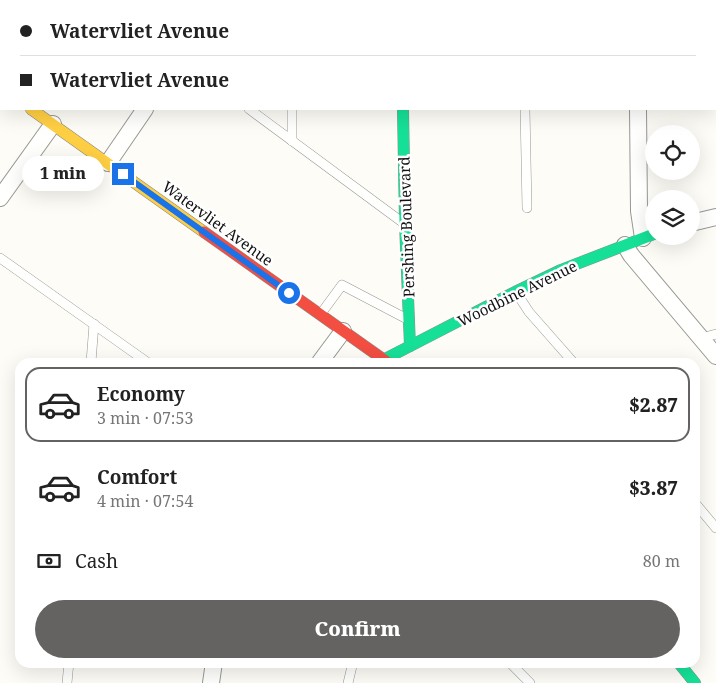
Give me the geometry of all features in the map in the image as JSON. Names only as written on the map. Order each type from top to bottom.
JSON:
[{"type":"street","name":"Watervliet Avenue","points":[[32,110],[381,358]]},
{"type":"street","points":[[108,164],[144,110]]},
{"type":"street","name":"Pershing Boulevard","points":[[403,110],[404,223],[410,346]]},
{"type":"street","points":[[638,110],[639,212],[645,228]]},
{"type":"street","points":[[0,198],[53,124]]},
{"type":"street","points":[[700,221],[716,217]]},
{"type":"street","name":"Woodbine Avenue","points":[[390,358],[410,346],[561,270],[645,237]]},
{"type":"street","points":[[625,244],[631,255],[708,336],[716,356]]},
{"type":"street","points":[[323,358],[343,331]]},
{"type":"street","points":[[211,683],[213,668]]},
{"type":"street","points":[[683,668],[695,683]]},
{"type":"lane","points":[[250,110],[404,223]]},
{"type":"lane","points":[[292,110],[292,141]]},
{"type":"lane","points":[[525,110],[527,208]]},
{"type":"lane","points":[[0,258],[141,358]]},
{"type":"lane","points":[[320,315],[342,286],[409,320]]},
{"type":"lane","points":[[515,292],[529,312],[569,358]]},
{"type":"lane","points":[[91,358],[94,324]]},
{"type":"lane","points":[[700,509],[716,528]]},
{"type":"lane","points":[[67,683],[68,668]]},
{"type":"lane","points":[[348,683],[352,668]]},
{"type":"lane","points":[[515,668],[530,683]]},
{"type":"traffic: fast","points":[[403,110],[410,346]]},
{"type":"traffic: fast","points":[[387,358],[561,270],[645,237]]},
{"type":"traffic: fast","points":[[683,668],[695,683]]},
{"type":"traffic: slow","points":[[32,110],[204,232]]},
{"type":"traffic: jam","points":[[204,232],[381,358]]},
{"type":"route","points":[[123,174],[289,293]]}]
